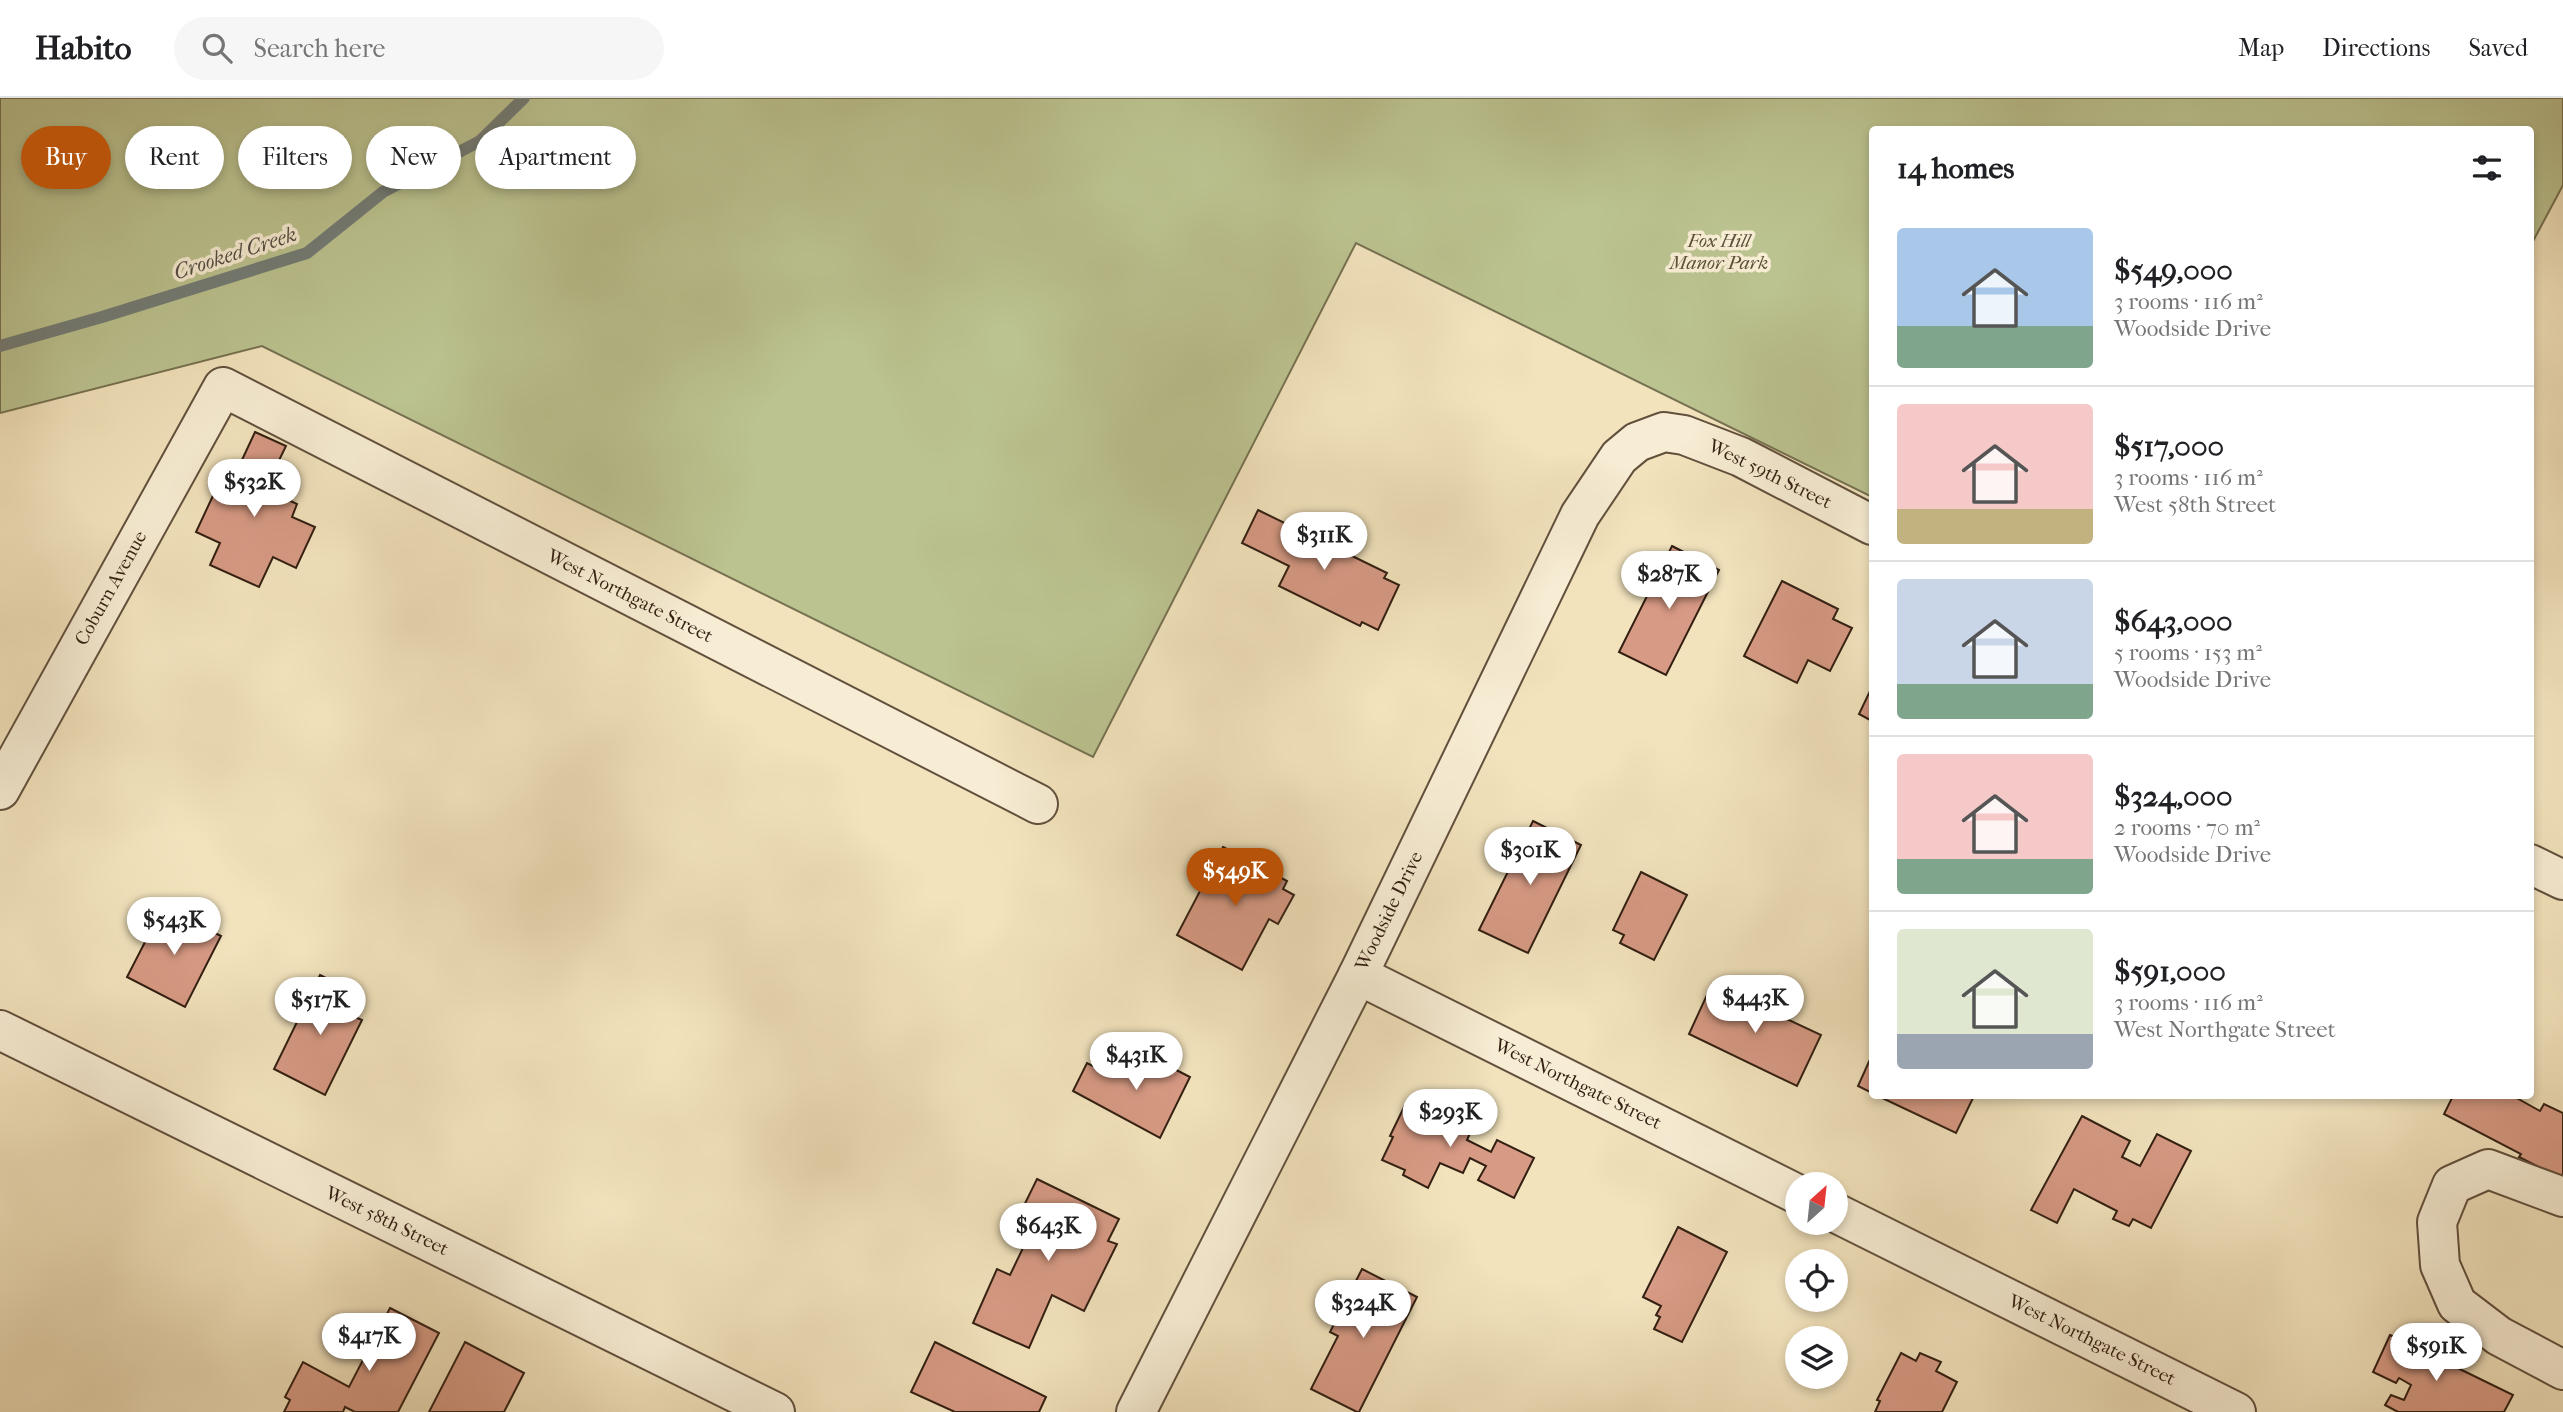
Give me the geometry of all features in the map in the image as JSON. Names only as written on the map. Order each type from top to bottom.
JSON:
[{"type":"street","name":"Coburn Avenue","points":[[0,790],[223,387]]},
{"type":"street","name":"West Northgate Street","points":[[223,387],[1038,804]]},
{"type":"street","name":"West 59th Street","points":[[1664,432],[1684,435],[1741,457],[1869,523]]},
{"type":"street","name":"Woodside Drive","points":[[1136,1412],[1358,975],[1580,515],[1619,457],[1637,442],[1664,432]]},
{"type":"street","points":[[2534,866],[2563,880]]},
{"type":"street","name":"West Northgate Street","points":[[1358,975],[1785,1188]]},
{"type":"street","name":"West 58th Street","points":[[0,1030],[775,1412]]},
{"type":"street","points":[[2563,1197],[2487,1169],[2452,1185],[2437,1222],[2440,1265],[2458,1304],[2499,1336],[2563,1370]]},
{"type":"street","name":"West Northgate Street","points":[[1848,1219],[2236,1412]]},
{"type":"green space","name":"Fox Hill Manor Park","points":[[0,98],[2563,98],[2563,185],[2534,239],[2534,126],[1869,126],[1869,496],[1356,243],[1093,757],[262,346],[0,413]]},
{"type":"building","points":[[255,432],[286,446],[265,489],[297,504],[292,517],[315,527],[296,568],[273,557],[259,587],[210,565],[220,543],[196,532],[225,470],[251,482],[257,469],[241,462]]},
{"type":"building","points":[[1258,510],[1387,573],[1384,578],[1399,585],[1378,630],[1362,622],[1360,626],[1279,586],[1289,566],[1242,543]]},
{"type":"building","points":[[1672,546],[1719,570],[1666,675],[1619,652]]},
{"type":"building","points":[[1782,581],[1838,609],[1833,619],[1852,628],[1830,671],[1808,660],[1797,683],[1744,656]]},
{"type":"building","points":[[1869,693],[1869,719],[1859,714]]},
{"type":"building","points":[[1533,821],[1581,845],[1528,953],[1479,930]]},
{"type":"building","points":[[1223,847],[1287,881],[1283,889],[1294,895],[1278,924],[1269,919],[1242,970],[1177,935]]},
{"type":"building","points":[[1641,872],[1687,895],[1654,960],[1620,943],[1624,935],[1613,930]]},
{"type":"building","points":[[163,907],[221,936],[185,1007],[127,977]]},
{"type":"building","points":[[320,975],[357,994],[348,1014],[362,1020],[325,1095],[274,1069]]},
{"type":"building","points":[[1712,984],[1821,1035],[1797,1086],[1689,1034]]},
{"type":"building","points":[[1141,1052],[1190,1077],[1160,1138],[1073,1091],[1087,1063],[1105,1072],[1109,1064],[1130,1074]]},
{"type":"building","points":[[1869,1062],[1869,1092],[1858,1086]]},
{"type":"building","points":[[1414,1095],[1474,1124],[1467,1140],[1491,1152],[1497,1140],[1534,1158],[1514,1198],[1478,1180],[1486,1166],[1470,1158],[1463,1173],[1440,1163],[1428,1188],[1403,1175],[1405,1170],[1382,1160],[1405,1105],[1408,1107]]},
{"type":"building","points":[[1884,1099],[1973,1099],[1956,1133]]},
{"type":"building","points":[[2452,1099],[2518,1099],[2540,1111],[2544,1104],[2563,1113],[2563,1179],[2519,1157],[2521,1154],[2444,1114]]},
{"type":"building","points":[[2082,1116],[2130,1141],[2122,1157],[2140,1166],[2157,1134],[2191,1151],[2151,1228],[2133,1219],[2129,1226],[2113,1219],[2117,1211],[2074,1189],[2057,1223],[2031,1210]]},
{"type":"building","points":[[1037,1179],[1119,1219],[1108,1241],[1117,1244],[1084,1311],[1052,1295],[1029,1348],[973,1323],[997,1269],[1010,1275],[1023,1248],[1007,1240]]},
{"type":"building","points":[[1678,1227],[1727,1252],[1682,1342],[1654,1329],[1660,1317],[1656,1315],[1661,1306],[1643,1297]]},
{"type":"building","points":[[1362,1269],[1417,1297],[1357,1412],[1311,1389],[1338,1336],[1330,1332]]},
{"type":"building","points":[[390,1308],[439,1333],[398,1412],[355,1412],[345,1407],[343,1412],[284,1412],[290,1400],[285,1397],[303,1362],[349,1387]]},
{"type":"building","points":[[2390,1335],[2513,1395],[2504,1412],[2398,1412],[2385,1405],[2391,1395],[2404,1400],[2411,1385],[2399,1378],[2396,1383],[2373,1372]]},
{"type":"building","points":[[465,1342],[524,1373],[504,1412],[429,1412]]},
{"type":"building","points":[[935,1342],[1046,1397],[1039,1412],[955,1412],[911,1392]]},
{"type":"building","points":[[1901,1353],[1916,1361],[1920,1353],[1941,1362],[1936,1371],[1957,1382],[1942,1412],[1875,1412],[1880,1401],[1877,1400]]},
{"type":"waterway","name":"Crooked Creek","points":[[0,346],[307,253],[383,192],[480,141],[524,98]]}]
